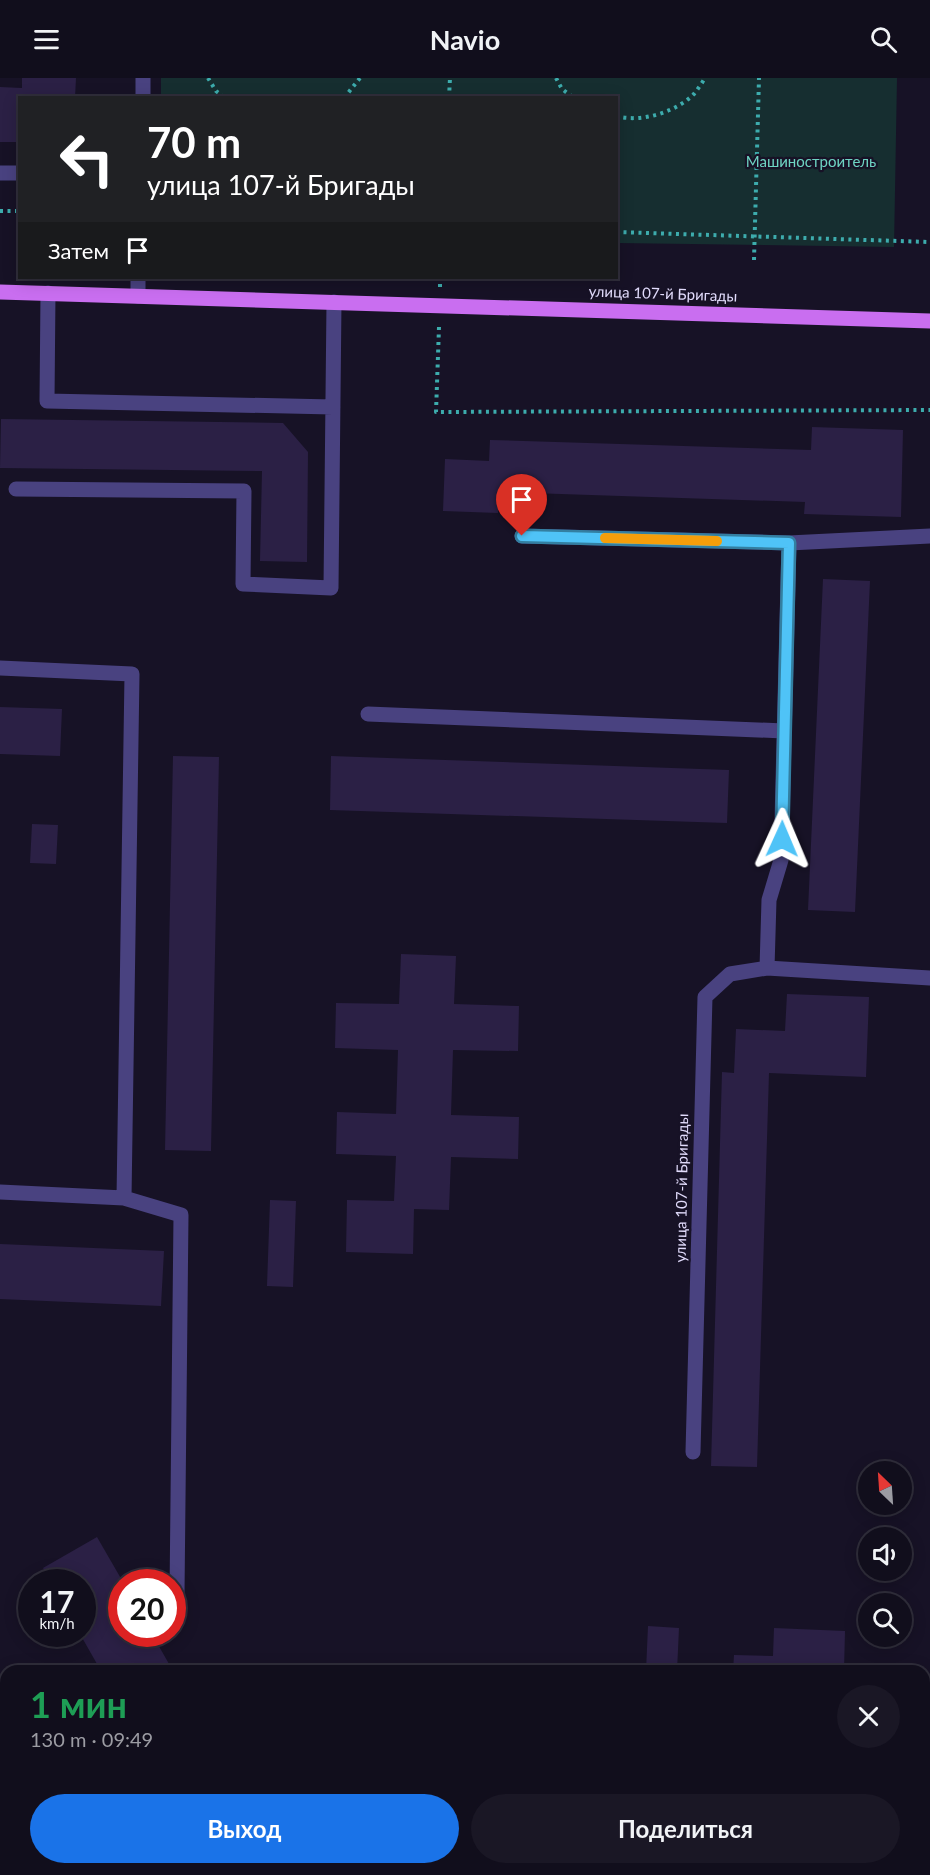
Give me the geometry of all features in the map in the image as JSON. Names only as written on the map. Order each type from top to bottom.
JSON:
[{"type":"main road","name":"улица 107-й Бригады","points":[[0,292],[930,321]]},
{"type":"lane","points":[[143,78],[143,96]]},
{"type":"lane","points":[[0,172],[18,173]]},
{"type":"lane","points":[[138,279],[138,296]]},
{"type":"lane","points":[[48,293],[47,401],[333,407]]},
{"type":"lane","points":[[16,489],[244,491],[243,584],[331,588],[334,302]]},
{"type":"lane","points":[[522,536],[789,543],[930,536]]},
{"type":"lane","points":[[767,968],[769,900],[781,860],[789,543]]},
{"type":"lane","points":[[0,668],[132,675],[123,1198]]},
{"type":"lane","points":[[368,714],[784,731]]},
{"type":"lane","name":"улица 107-й Бригады","points":[[693,1452],[705,997],[730,974],[767,968],[930,978]]},
{"type":"lane","points":[[0,1192],[123,1198],[181,1215],[177,1569]]},
{"type":"path","points":[[208,78],[216,91],[222,96]]},
{"type":"path","points":[[346,96],[360,78]]},
{"type":"path","points":[[449,96],[450,78]]},
{"type":"path","points":[[556,78],[562,89],[571,96]]},
{"type":"path","points":[[618,117],[627,119],[664,113],[693,95],[705,78]]},
{"type":"path","points":[[754,260],[759,78]]},
{"type":"path","points":[[0,211],[18,211]]},
{"type":"path","points":[[618,232],[930,242]]},
{"type":"path","points":[[440,279],[436,412],[930,410]]},
{"type":"green space","name":"Машиностроитель","points":[[161,78],[897,78],[894,247],[618,243],[618,96],[161,96]]},
{"type":"building","points":[[22,78],[76,78],[75,96],[18,96],[18,142],[0,142],[0,87],[22,88]]},
{"type":"building","points":[[1,419],[283,423],[308,452],[307,562],[260,561],[262,471],[0,468]]},
{"type":"building","points":[[812,427],[903,430],[901,517],[804,514],[805,502],[499,492],[498,513],[443,511],[445,459],[489,461],[490,440],[811,450]]},
{"type":"building","points":[[823,579],[870,581],[855,912],[808,910]]},
{"type":"building","points":[[0,707],[62,709],[60,756],[0,754]]},
{"type":"building","points":[[173,756],[219,757],[211,1151],[165,1150]]},
{"type":"building","points":[[331,756],[729,770],[727,823],[330,810]]},
{"type":"building","points":[[32,824],[58,825],[56,864],[30,863]]},
{"type":"building","points":[[401,954],[456,956],[454,1004],[519,1006],[518,1051],[453,1050],[451,1115],[519,1117],[518,1159],[451,1157],[449,1210],[414,1209],[413,1254],[346,1252],[347,1200],[394,1201],[396,1156],[336,1154],[337,1112],[396,1114],[398,1050],[335,1048],[336,1003],[399,1004]]},
{"type":"building","points":[[787,994],[869,997],[866,1077],[769,1073],[757,1467],[711,1466],[722,1072],[734,1073],[736,1029],[785,1031]]},
{"type":"building","points":[[270,1200],[296,1201],[293,1287],[267,1286]]},
{"type":"building","points":[[0,1244],[164,1251],[161,1306],[0,1299]]},
{"type":"building","points":[[97,1537],[115,1569],[108,1569],[108,1647],[159,1647],[170,1665],[98,1665],[87,1647],[96,1647],[96,1569],[44,1569]]},
{"type":"building","points":[[648,1626],[679,1628],[677,1665],[646,1665]]},
{"type":"building","points":[[774,1628],[845,1631],[844,1665],[733,1665],[734,1655],[773,1656]]},
{"type":"slow traffic","points":[[605,538],[717,541]]},
{"type":"route","points":[[522,536],[789,543],[782,839]]}]
